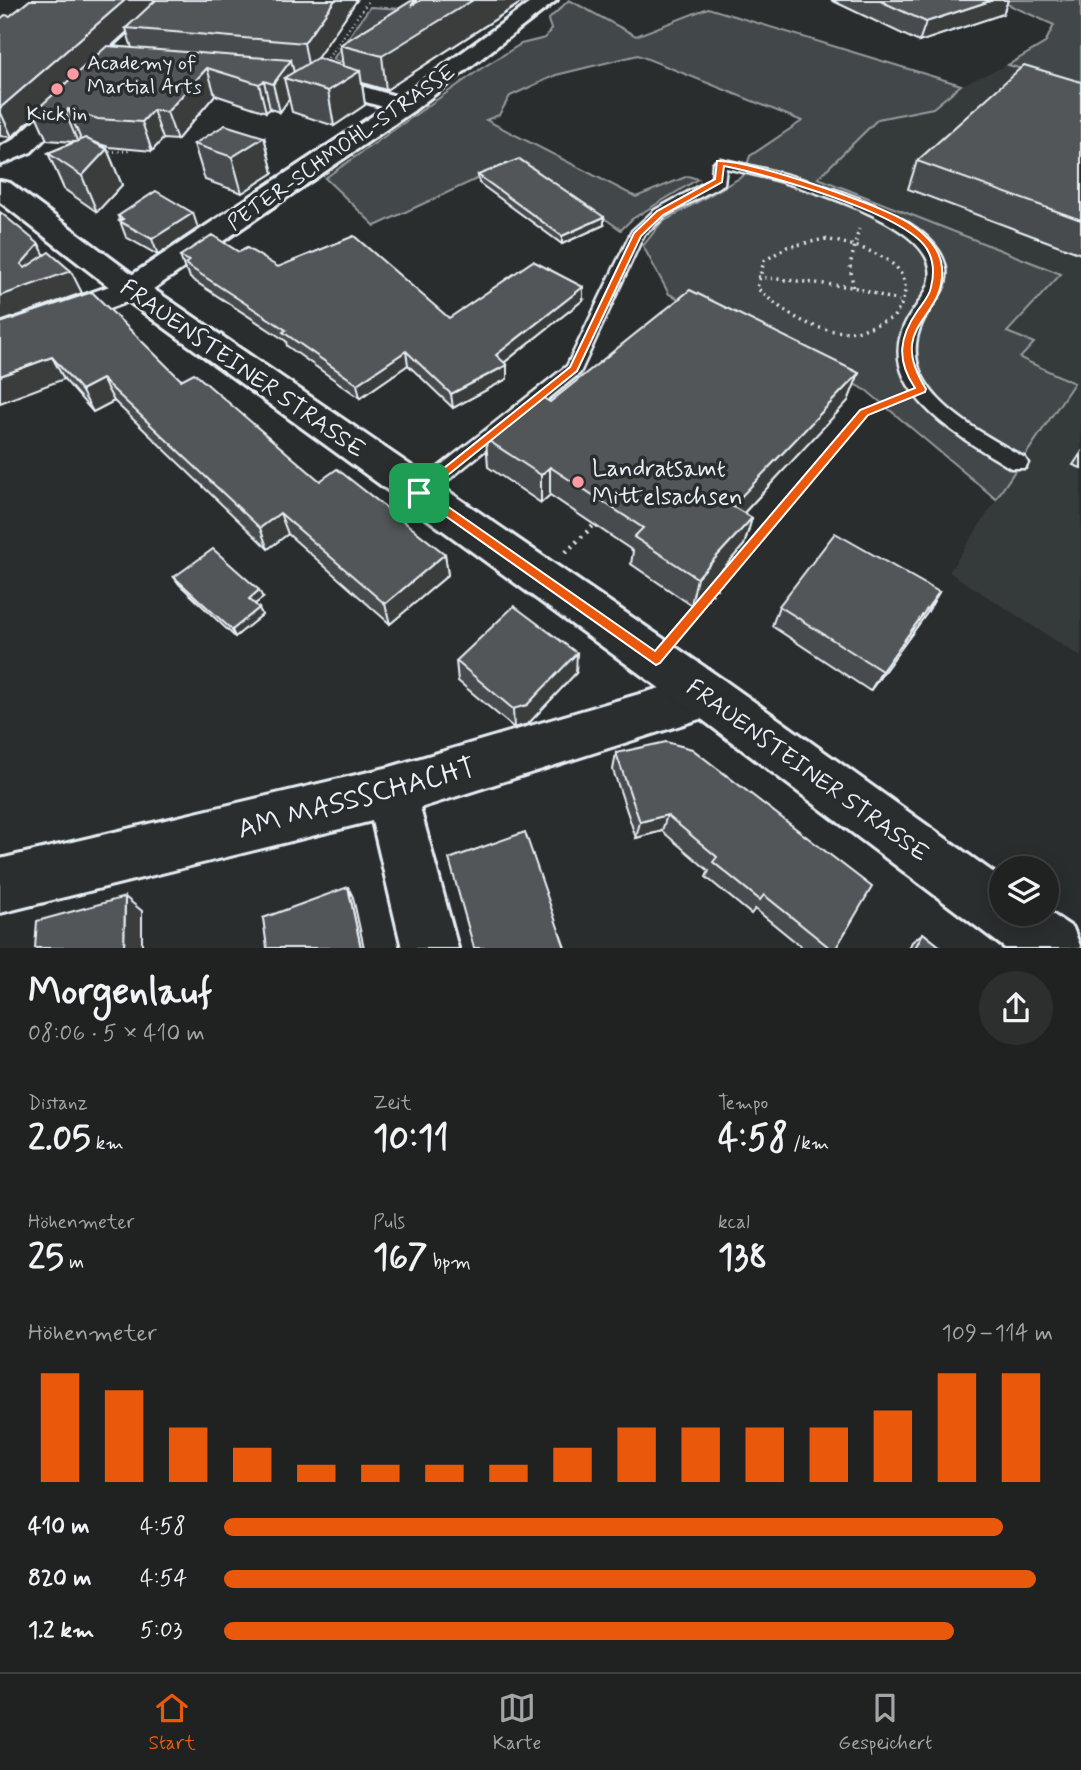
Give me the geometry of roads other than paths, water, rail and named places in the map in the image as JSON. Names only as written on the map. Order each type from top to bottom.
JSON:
[{"type":"street","name":"PETER-SCHMOHL-STRASSE","points":[[0,337],[132,289],[404,107],[547,0]]},
{"type":"street","points":[[0,157],[22,146],[171,4]]},
{"type":"street","points":[[318,80],[337,60]]},
{"type":"street","points":[[112,63],[139,64]]},
{"type":"street","points":[[286,76],[318,80],[404,107]]},
{"type":"street","name":"FRAUENSTEINER STRASSE","points":[[0,189],[132,289],[708,696],[989,902]]},
{"type":"street","name":"AM MASSSCHACHT","points":[[0,886],[390,792],[708,696]]},
{"type":"street","points":[[390,792],[430,947]]},
{"type":"street","name":"FRAUENSTEINER STRASSE","points":[[1023,926],[1053,947]]},
{"type":"lane","points":[[419,493],[574,369],[637,234],[660,213],[719,181],[720,163],[764,171],[864,207],[906,225],[932,248],[938,267],[936,291],[914,322],[905,350],[910,373],[942,412],[1018,463]]},
{"type":"place","name":"Academy of Martial Arts","points":[[73,74]]},
{"type":"place","name":"Kick in","points":[[57,89]]},
{"type":"place","name":"Landratsamt Mittelsachsen","points":[[578,482]]}]
